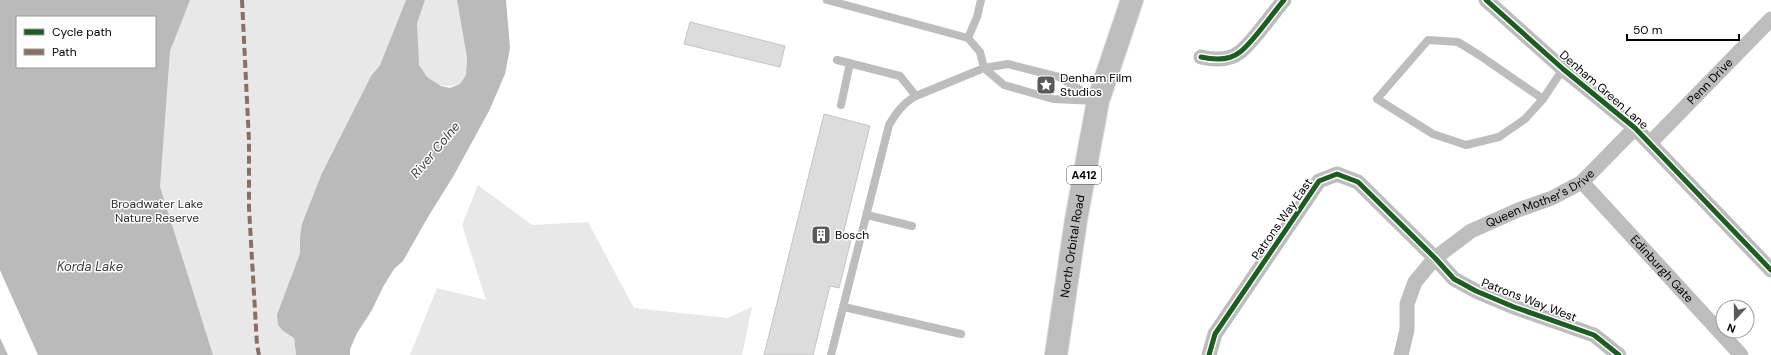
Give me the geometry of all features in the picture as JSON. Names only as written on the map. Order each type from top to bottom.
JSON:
[{"type":"main road","name":"North Orbital Road","points":[[1056,355],[1076,220],[1098,101],[1132,0]]},
{"type":"street","points":[[1201,57],[1215,60],[1240,52],[1284,0]]},
{"type":"street","name":"Denham Green Lane","points":[[1486,0],[1563,69],[1635,128],[1771,270]]},
{"type":"street","name":"Penn Drive","points":[[1650,143],[1771,19]]},
{"type":"street","name":"Queen Mother's Drive","points":[[1401,355],[1407,330],[1407,304],[1415,282],[1435,258],[1471,231],[1518,210],[1552,198],[1582,182],[1635,128]]},
{"type":"street","name":"Patrons Way East","points":[[1209,355],[1215,334],[1319,181],[1337,174],[1358,182],[1435,258]]},
{"type":"street","name":"Edinburgh Gate","points":[[1582,182],[1741,355]]},
{"type":"street","name":"Patrons Way West","points":[[1435,258],[1454,279],[1476,291],[1594,335],[1619,355]]},
{"type":"lane","points":[[827,0],[968,38],[980,52],[984,68],[1004,85],[1053,99],[1098,101]]},
{"type":"lane","points":[[968,38],[977,17],[981,0]]},
{"type":"lane","points":[[1543,99],[1458,42],[1428,40],[1378,99],[1432,134],[1466,145],[1499,137],[1524,120],[1543,99],[1563,69]]},
{"type":"lane","points":[[837,60],[900,76],[916,96]]},
{"type":"lane","points":[[841,105],[850,63]]},
{"type":"lane","points":[[831,355],[889,125],[899,109],[916,96],[984,68],[1008,64],[1059,77],[1098,101]]},
{"type":"lane","points":[[867,215],[912,226]]},
{"type":"lane","points":[[844,307],[962,334]]},
{"type":"green space","name":"Broadwater Lake Nature Reserve","points":[[0,0],[406,0],[380,65],[371,76],[322,173],[300,237],[300,253],[291,276],[283,331],[294,338],[296,355],[0,355]]},
{"type":"green space","points":[[425,0],[457,0],[467,58],[466,75],[460,84],[447,86],[435,84],[430,81],[419,65],[417,50],[417,24],[419,14]]},
{"type":"green space","points":[[478,185],[532,225],[588,222],[634,308],[728,318],[752,307],[742,355],[410,355],[437,288],[486,300],[462,225]]},
{"type":"water","name":"Korda Lake","points":[[0,0],[190,0],[170,51],[160,187],[213,355],[0,355]]},
{"type":"water","name":"River Colne","points":[[406,0],[425,0],[417,23],[419,65],[427,77],[441,86],[450,88],[460,84],[466,75],[467,58],[457,0],[506,0],[510,48],[505,74],[489,111],[454,175],[403,261],[394,269],[372,310],[357,333],[350,349],[350,355],[296,355],[294,338],[283,331],[278,325],[277,315],[300,253],[302,224],[322,173],[371,76],[380,65]]},
{"type":"pier","points":[[0,270],[38,355],[8,355],[0,338]]},
{"type":"building","points":[[690,22],[785,46],[780,67],[684,44]]},
{"type":"building","name":"Bosch","points":[[824,114],[870,126],[843,234],[852,236],[839,288],[830,286],[813,355],[764,355]]},
{"type":"marked path","points":[[242,0],[249,141],[249,208],[257,345],[259,355]]},
{"type":"cycle path","points":[[1201,57],[1221,59],[1236,55],[1256,35],[1284,0]]},
{"type":"cycle path","points":[[1486,0],[1563,69],[1635,128],[1771,270]]},
{"type":"cycle path","points":[[1209,355],[1215,334],[1319,181],[1337,174],[1358,182],[1435,258],[1454,279],[1476,291],[1514,307],[1594,335],[1619,355]]},
{"type":"place","name":"Denham Film Studios","points":[[1046,85]]},
{"type":"place","name":"Bosch","points":[[821,235]]}]
